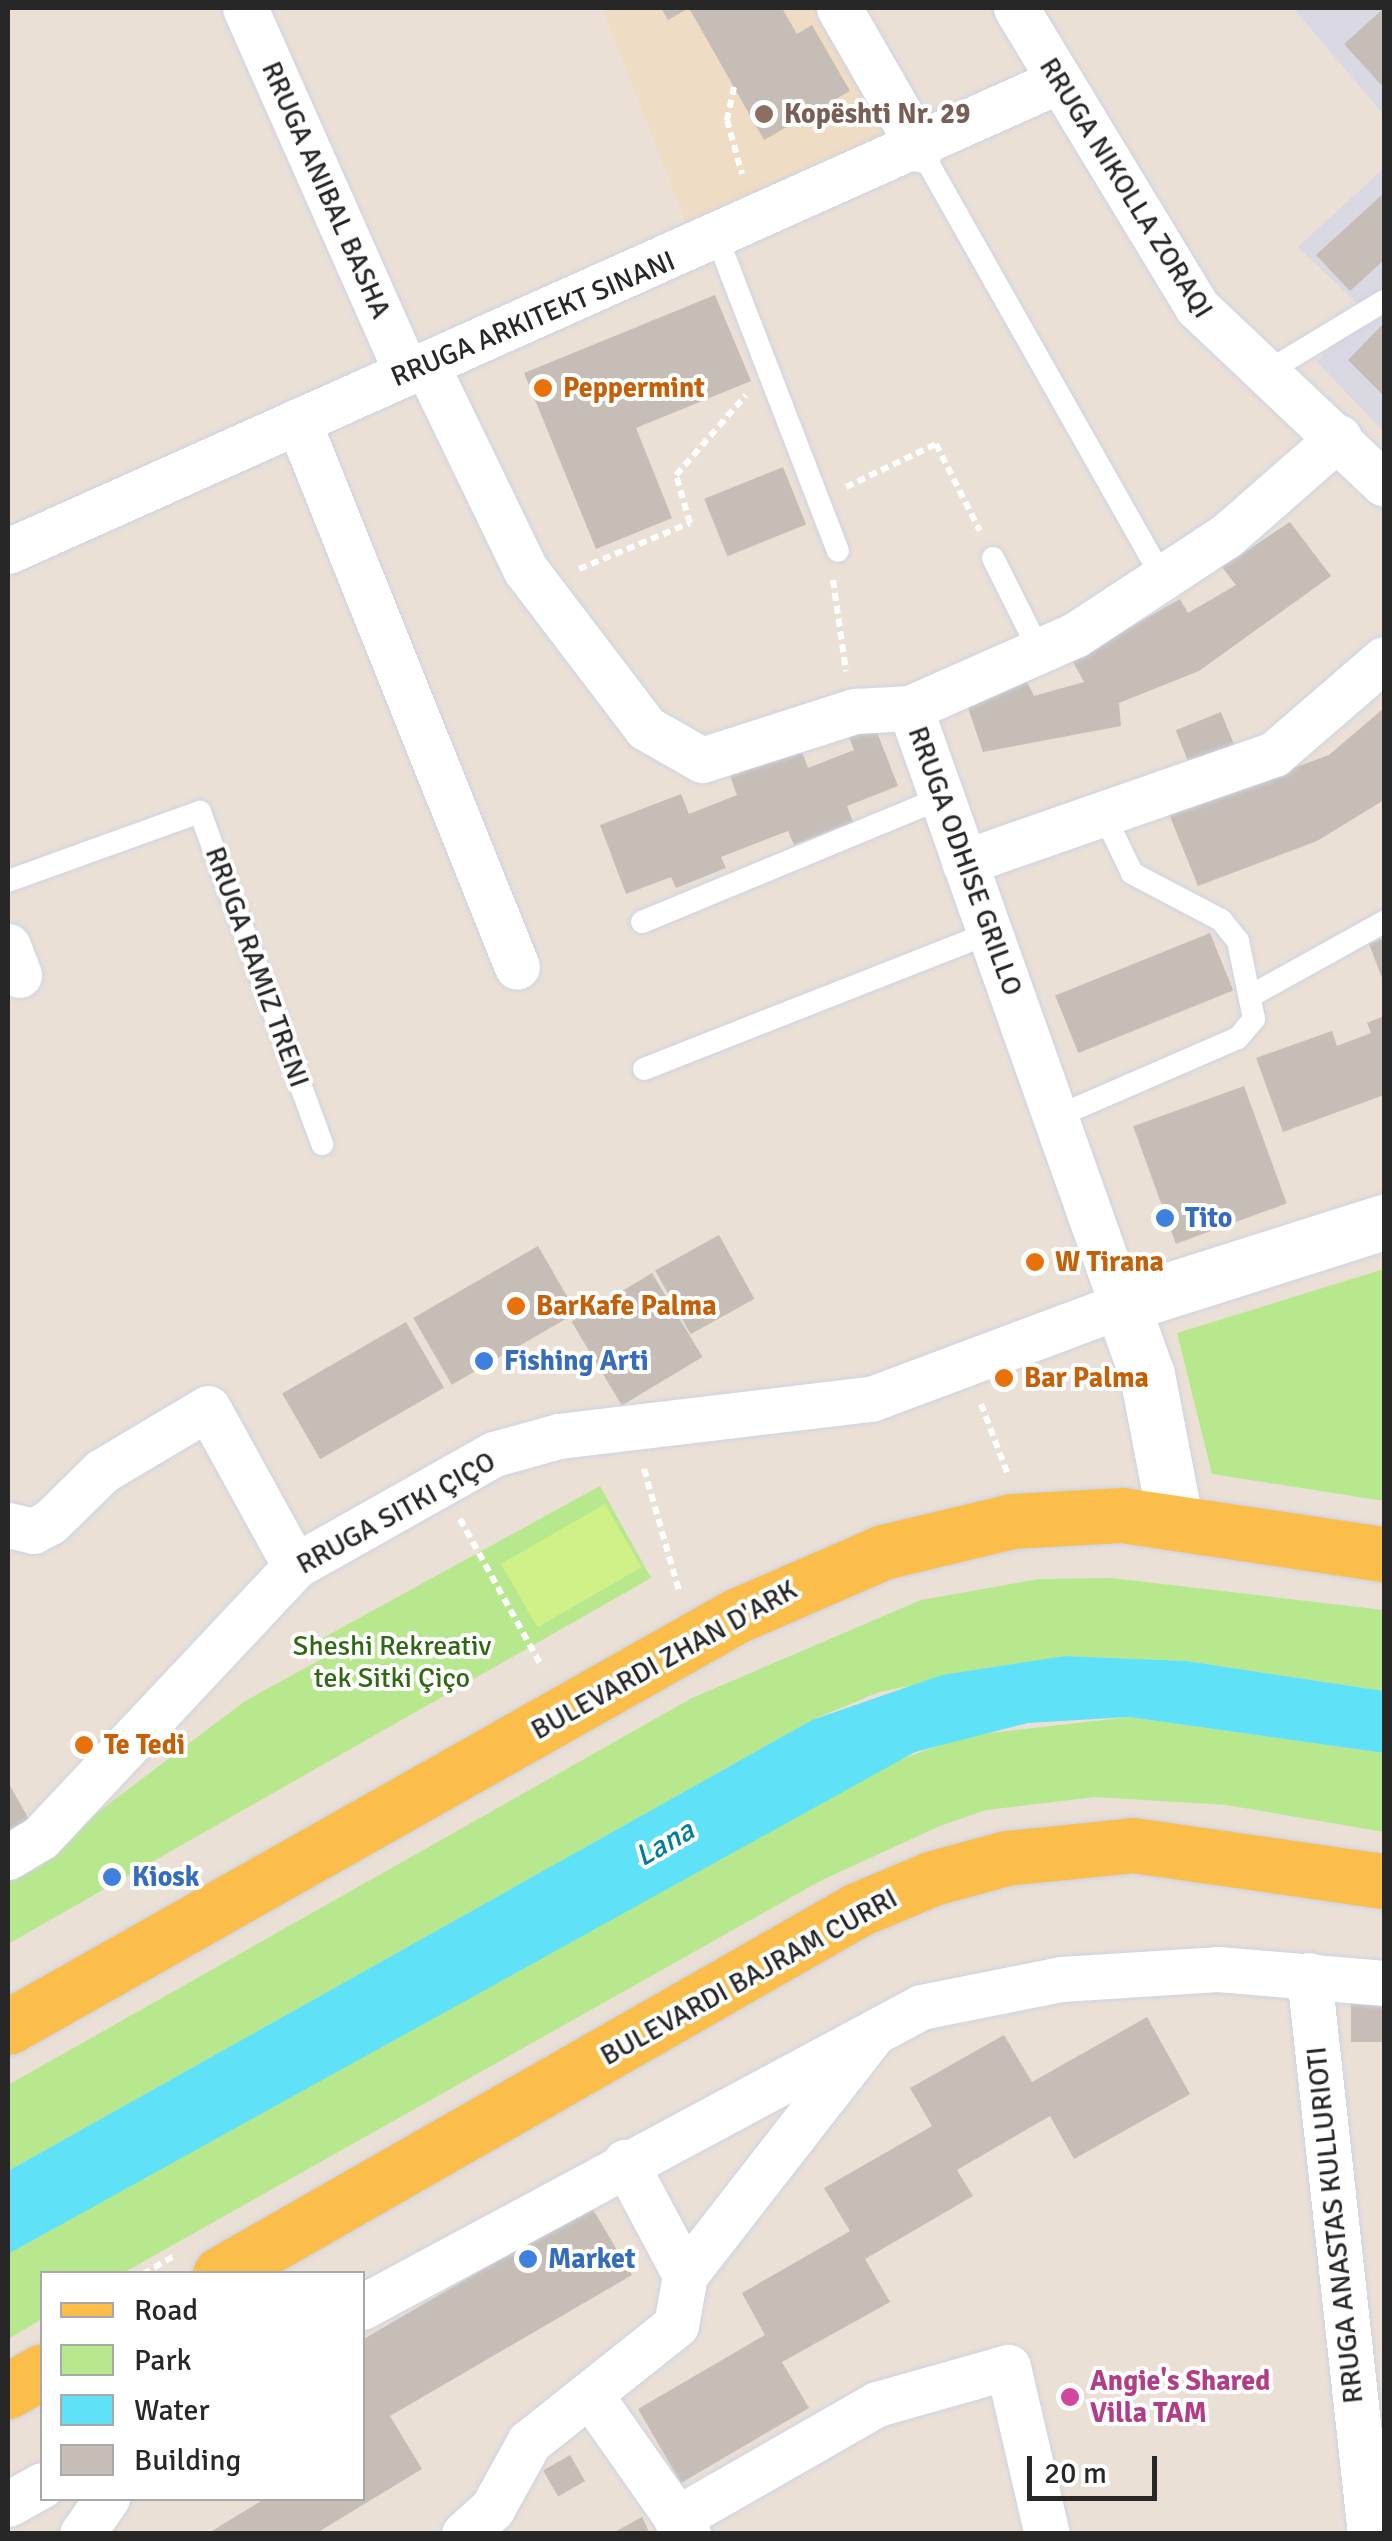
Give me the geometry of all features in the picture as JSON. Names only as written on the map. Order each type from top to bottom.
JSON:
[{"type":"main road","name":"BULEVARDI ZHAN D'ARK","points":[[8,2027],[812,1580],[1012,1521],[1175,1520],[1384,1554]]},
{"type":"main road","name":"BULEVARDI BAJRAM CURRI","points":[[225,2271],[859,1909],[933,1878],[1006,1858],[1133,1845],[1384,1881]]},
{"type":"main road","points":[[8,2391],[40,2372]]},
{"type":"street","name":"RRUGA ANIBAL BASHA","points":[[246,8],[416,368]]},
{"type":"street","points":[[839,8],[920,149]]},
{"type":"street","name":"RRUGA NIKOLLA ZORAQI","points":[[1016,8],[1056,82],[1196,306],[1270,370],[1384,484]]},
{"type":"street","name":"RRUGA ARKITEKT SINANI","points":[[8,551],[416,368],[759,222],[1056,82]]},
{"type":"street","name":"RRUGA ODHISE GRILLO","points":[[416,368],[491,511],[538,586],[646,728],[678,754],[724,758],[855,711],[910,708],[1147,1376],[1175,1520]]},
{"type":"street","points":[[298,421],[517,967]]},
{"type":"street","points":[[910,708],[1040,652],[1164,580],[1339,437]]},
{"type":"street","points":[[964,862],[1106,818],[1274,754],[1384,659]]},
{"type":"street","points":[[1122,1305],[1384,1222]]},
{"type":"street","name":"RRUGA SITKI ÇIÇO","points":[[8,1857],[40,1838],[296,1566],[441,1484],[527,1445],[854,1402],[967,1365],[1122,1305]]},
{"type":"street","points":[[8,1525],[33,1530],[50,1522],[102,1471],[208,1408],[296,1566]]},
{"type":"street","points":[[365,2305],[880,2024],[964,1996],[1061,1979],[1218,1969],[1384,1982]]},
{"type":"street","name":"RRUGA ANASTAS KULLURIOTI","points":[[1309,1976],[1370,2534]]},
{"type":"street","points":[[488,2525],[529,2442],[676,2326],[686,2276],[880,2024]]},
{"type":"street","points":[[625,2162],[686,2276]]},
{"type":"street","points":[[591,2396],[682,2526],[876,2404],[1008,2367],[1047,2534]]},
{"type":"street","points":[[8,2504],[40,2486]]},
{"type":"street","points":[[82,2534],[105,2501]]},
{"type":"lane","points":[[920,149],[1164,580]]},
{"type":"lane","points":[[718,240],[838,551]]},
{"type":"lane","points":[[1270,370],[1384,301]]},
{"type":"lane","points":[[993,558],[1040,652]]},
{"type":"lane","points":[[642,922],[941,798]]},
{"type":"lane","name":"RRUGA RAMIZ TRENI","points":[[8,881],[200,812],[322,1144]]},
{"type":"lane","points":[[1056,1117],[1238,1038],[1254,1019],[1254,994],[1221,920],[1132,872],[1106,818]]},
{"type":"lane","points":[[1254,994],[1384,922]]},
{"type":"lane","points":[[644,1069],[990,934]]},
{"type":"path","points":[[734,87],[728,120],[759,222]]},
{"type":"path","points":[[538,586],[690,523],[676,475],[750,391]]},
{"type":"path","points":[[818,500],[936,444],[993,558]]},
{"type":"path","points":[[838,551],[830,598],[855,711]]},
{"type":"path","points":[[967,1365],[1008,1475]]},
{"type":"path","points":[[633,1430],[679,1591]]},
{"type":"path","points":[[441,1484],[542,1667]]},
{"type":"shaded area","name":"Kopështi Nr. 29","points":[[602,8],[828,8],[893,131],[686,223]]},
{"type":"shaded area","points":[[1293,8],[1384,8],[1384,115]]},
{"type":"shaded area","points":[[1384,168],[1384,432],[1317,362],[1363,309],[1298,247]]},
{"type":"green space","points":[[1384,1269],[1384,1501],[1212,1474],[1177,1333]]},
{"type":"green space","name":"Sheshi Rekreativ tek Sitki Çiço","points":[[600,1486],[651,1578],[8,1944],[8,1880],[245,1701],[329,1655],[321,1639]]},
{"type":"green space","points":[[605,1504],[642,1567],[538,1627],[501,1564]]},
{"type":"green space","points":[[1111,1578],[1384,1610],[1384,1691],[1187,1661],[1065,1656],[879,1692],[812,1720],[8,2171],[8,2085],[692,1698],[921,1600],[1039,1579]]},
{"type":"green space","points":[[1129,1717],[1384,1753],[1384,1832],[1226,1805],[1095,1797],[986,1810],[940,1826],[822,1880],[127,2271],[40,2271],[40,2320],[8,2339],[8,2254],[863,1773],[965,1736]]},
{"type":"water","name":"Lana","points":[[1065,1656],[1187,1661],[1384,1691],[1384,1753],[1129,1717],[1028,1723],[915,1752],[8,2254],[8,2171],[812,1720],[942,1675]]},
{"type":"building","points":[[661,8],[689,8],[668,20]]},
{"type":"building","points":[[689,8],[782,8],[797,34],[812,25],[850,91],[764,140]]},
{"type":"building","points":[[1384,8],[1384,88],[1344,44]]},
{"type":"building","points":[[1384,193],[1384,260],[1350,291],[1316,255]]},
{"type":"building","points":[[715,295],[751,381],[636,428],[672,518],[596,549],[524,373]]},
{"type":"building","points":[[1384,323],[1384,396],[1348,360]]},
{"type":"building","points":[[783,467],[806,524],[727,556],[704,499]]},
{"type":"building","points":[[1290,522],[1331,576],[1199,671],[1119,703],[1121,726],[983,752],[966,702],[1025,678],[1034,696],[1084,682],[1072,660],[1180,599],[1188,613],[1236,585],[1222,567]]},
{"type":"building","points":[[1384,708],[1384,800],[1317,841],[1198,886],[1169,814],[1329,755]]},
{"type":"building","points":[[1221,712],[1235,747],[1190,766],[1176,730]]},
{"type":"building","points":[[875,727],[898,786],[847,806],[853,822],[794,845],[788,831],[721,857],[726,868],[676,888],[671,877],[626,894],[600,825],[681,794],[689,814],[737,795],[730,776],[801,749],[808,768],[854,750],[849,737]]},
{"type":"building","points":[[1210,933],[1233,990],[1078,1053],[1055,996]]},
{"type":"building","points":[[1384,938],[1384,983],[1369,944]]},
{"type":"building","points":[[1384,1016],[1384,1095],[1283,1132],[1256,1058],[1332,1031],[1337,1046],[1371,1033],[1367,1023]]},
{"type":"building","points":[[1244,1086],[1287,1203],[1176,1244],[1133,1126]]},
{"type":"building","points":[[719,1235],[754,1299],[691,1334],[655,1270]]},
{"type":"building","points":[[538,1246],[576,1313],[452,1385],[413,1318]]},
{"type":"building","points":[[652,1273],[702,1357],[622,1405],[571,1321]]},
{"type":"building","points":[[406,1322],[444,1388],[320,1459],[282,1394]]},
{"type":"building","points":[[8,1782],[35,1830],[8,1846]]},
{"type":"building","points":[[1351,1998],[1384,1998],[1384,2042],[1351,2042]]},
{"type":"building","points":[[1147,2017],[1190,2094],[1074,2159],[1050,2116],[957,2170],[973,2196],[865,2259],[890,2302],[782,2362],[809,2408],[681,2483],[638,2409],[765,2335],[742,2293],[850,2231],[824,2188],[932,2126],[910,2088],[1004,2035],[1032,2082]]},
{"type":"building","points":[[591,2206],[632,2275],[390,2416],[422,2469],[315,2534],[207,2534],[261,2501],[365,2501],[365,2338]]},
{"type":"building","points":[[570,2455],[585,2481],[558,2496],[543,2470]]},
{"type":"building","points":[[642,2517],[650,2534],[611,2534]]},
{"type":"place","name":"Kopështi Nr. 29","points":[[764,114]]},
{"type":"place","name":"Peppermint","points":[[543,388]]},
{"type":"place","name":"Tito","points":[[1165,1218]]},
{"type":"place","name":"W Tirana","points":[[1035,1262]]},
{"type":"place","name":"BarKafe Palma","points":[[516,1306]]},
{"type":"place","name":"Fishing Arti","points":[[484,1361]]},
{"type":"place","name":"Bar Palma","points":[[1004,1378]]},
{"type":"place","name":"Te Tedi","points":[[84,1745]]},
{"type":"place","name":"Kiosk","points":[[112,1877]]},
{"type":"place","name":"Market","points":[[528,2259]]},
{"type":"place","name":"Angie's Shared Villa TAM","points":[[1070,2397]]}]
